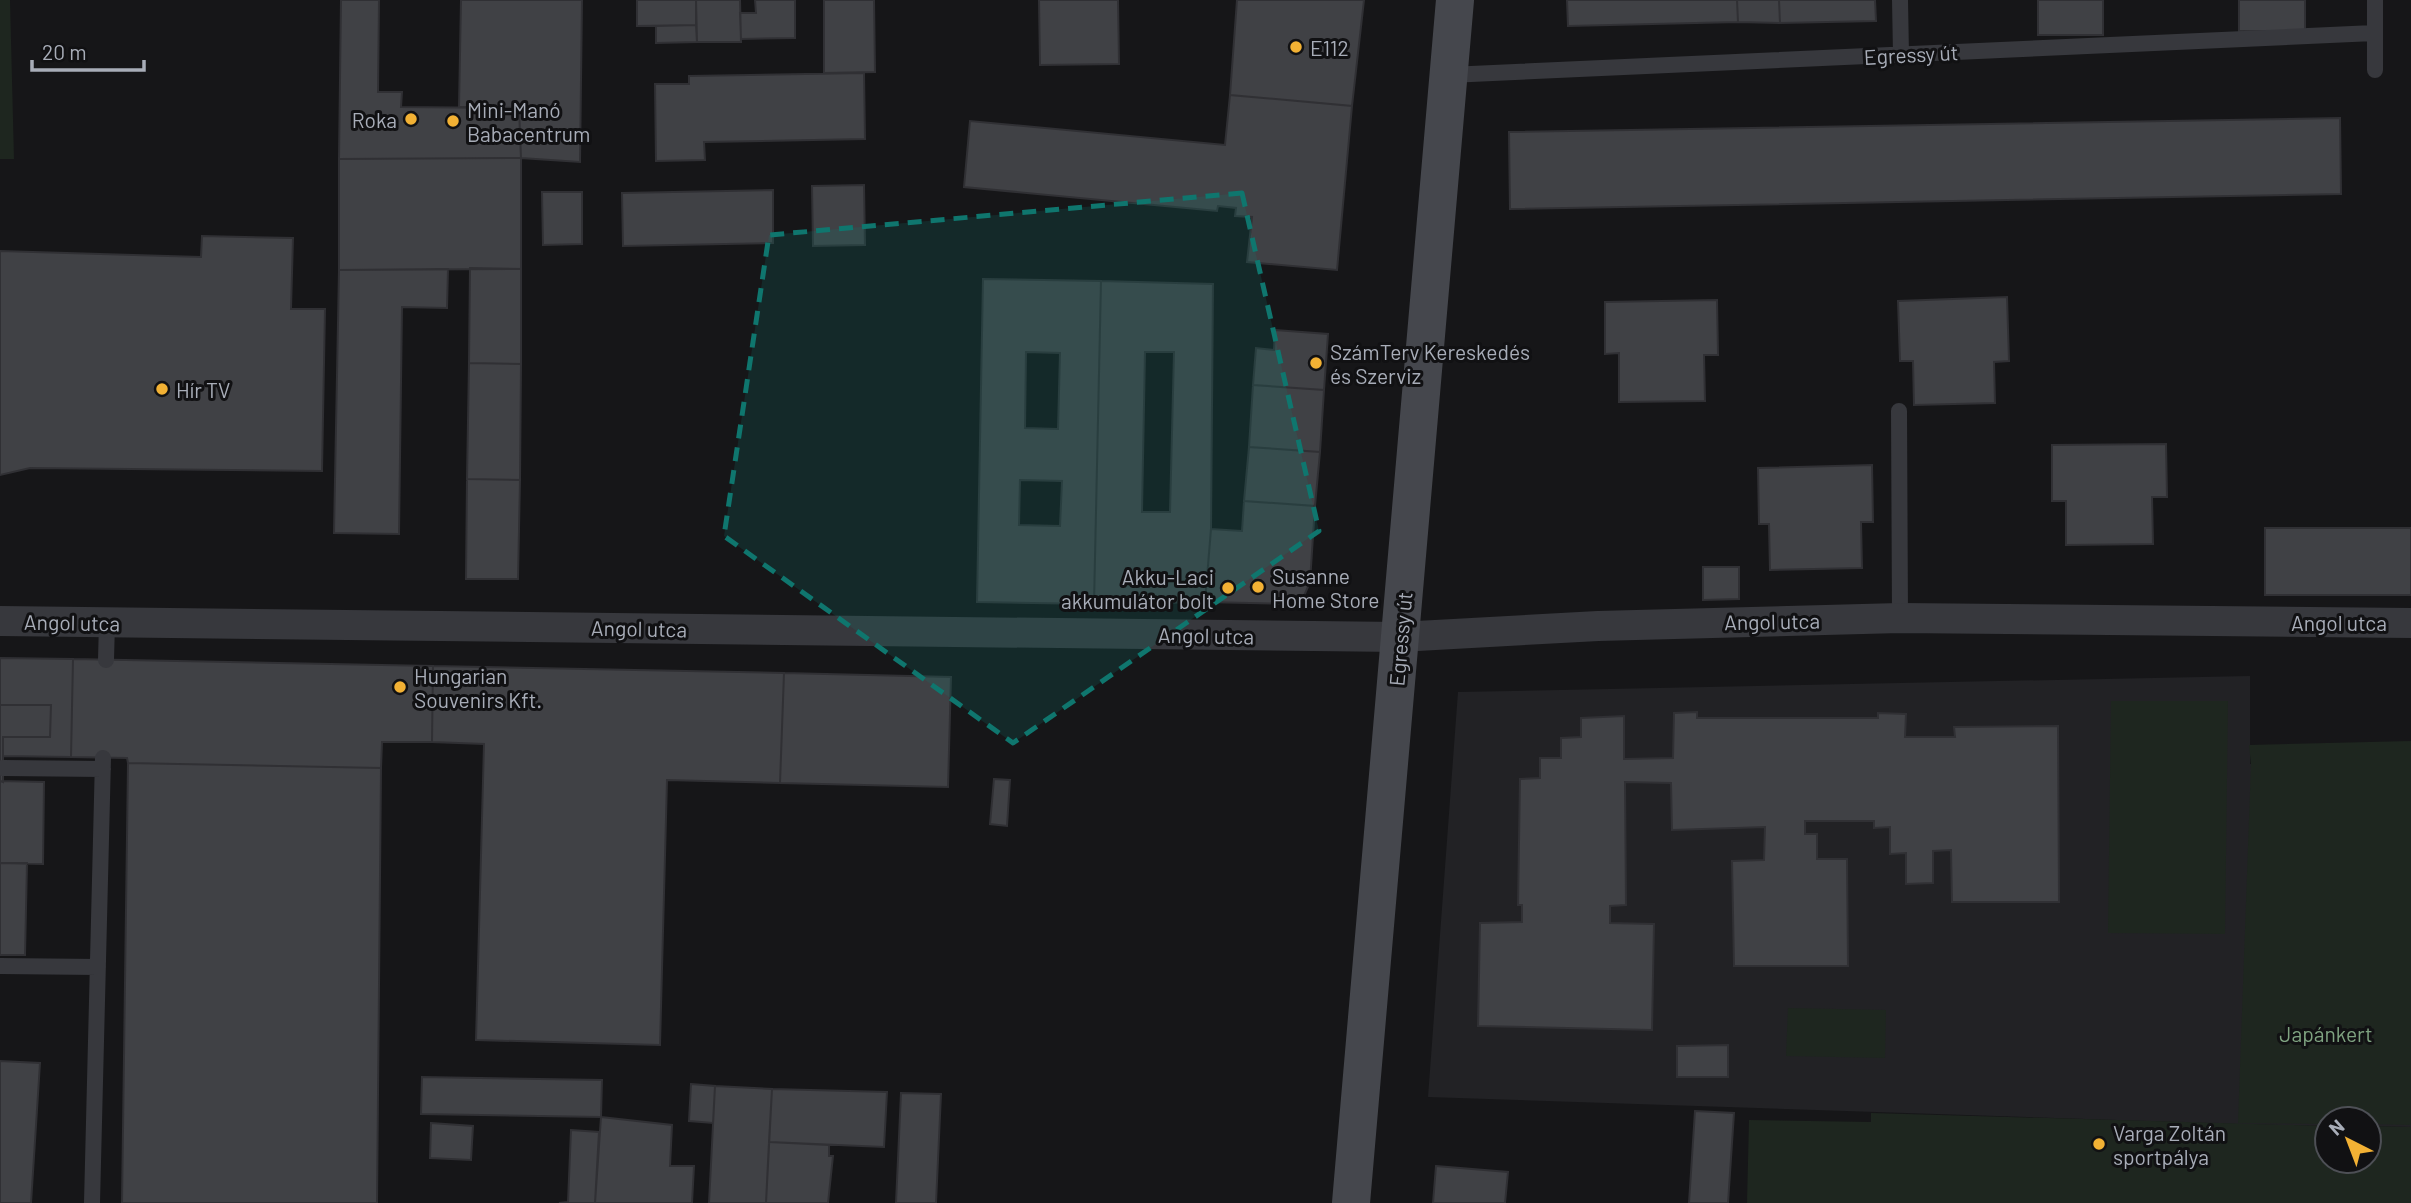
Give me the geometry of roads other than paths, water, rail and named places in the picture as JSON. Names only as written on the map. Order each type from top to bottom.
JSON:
[{"type":"street","name":"Egressy út","points":[[1351,1203],[1455,0]]},
{"type":"street","name":"Angol utca","points":[[0,621],[1399,638],[1598,626],[1900,618],[2411,622]]},
{"type":"lane","points":[[1900,0],[1901,54]]},
{"type":"lane","points":[[2375,0],[2375,71]]},
{"type":"lane","name":"Egressy út","points":[[1449,75],[2374,33]]},
{"type":"lane","points":[[1899,411],[1900,618]]},
{"type":"lane","points":[[106,660],[107,622]]},
{"type":"lane","points":[[3,768],[103,763],[92,1203]]},
{"type":"lane","points":[[0,966],[98,967]]},
{"type":"place","name":"E112","points":[[1296,47]]},
{"type":"place","name":"Roka","points":[[411,119]]},
{"type":"place","name":"Mini-Manó Babacentrum","points":[[453,121]]},
{"type":"place","name":"SzámTerv Kereskedés és Szerviz","points":[[1316,363]]},
{"type":"place","name":"Hír TV","points":[[162,389]]},
{"type":"place","name":"Susanne Home Store","points":[[1258,587]]},
{"type":"place","name":"Akku-Laci akkumulátor bolt","points":[[1228,588]]},
{"type":"place","name":"Hungarian Souvenirs Kft.","points":[[400,687]]},
{"type":"place","name":"Varga Zoltán sportpálya","points":[[2099,1144]]},
{"type":"park label","name":"Japánkert","points":[[2326,1033]]}]
